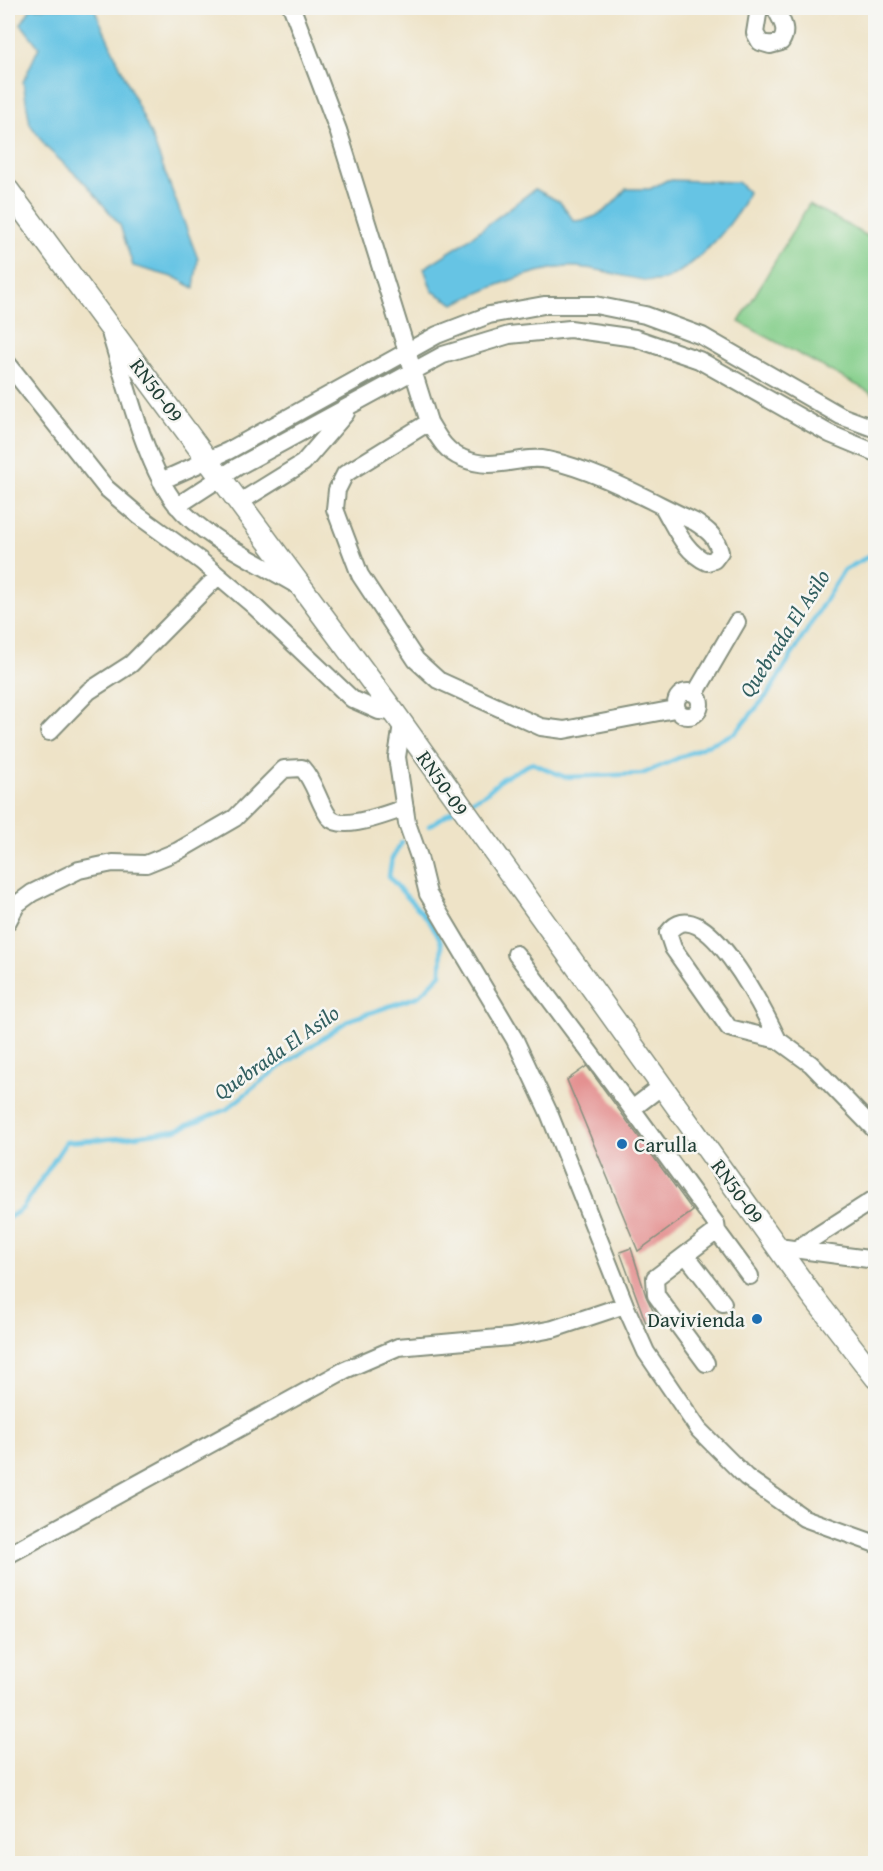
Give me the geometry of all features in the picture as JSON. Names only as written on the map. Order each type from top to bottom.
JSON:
[{"type":"main road","name":"RN50-09","points":[[8,190],[222,477],[662,1086],[786,1249],[876,1378]]},
{"type":"street","points":[[292,8],[338,130],[429,422],[442,445],[461,458],[485,465],[544,459],[593,475],[663,507]]},
{"type":"street","points":[[759,8],[755,33],[759,42],[770,45],[781,42],[785,35],[784,26],[775,8]]},
{"type":"street","points":[[161,481],[209,460],[437,335],[489,315],[544,305],[595,305],[645,315],[702,336],[841,416],[876,429]]},
{"type":"street","points":[[107,324],[139,424],[161,481],[177,506],[225,543],[301,587]]},
{"type":"street","points":[[177,506],[222,477],[443,355],[509,335],[570,329],[635,338],[699,360],[830,434],[876,453]]},
{"type":"street","points":[[8,364],[106,488],[218,576],[352,699],[398,718],[397,757],[405,808],[428,894],[514,1040],[549,1113],[646,1352],[699,1430],[746,1478],[804,1518],[876,1544]]},
{"type":"street","points":[[240,502],[303,463],[352,406]]},
{"type":"street","points":[[429,422],[345,474],[337,490],[335,509],[360,575],[416,660],[438,680],[541,728],[564,730],[675,709],[679,695],[687,692],[695,694],[737,622]]},
{"type":"street","points":[[48,732],[89,691],[131,664],[218,576]]},
{"type":"street","points":[[8,921],[17,904],[25,898],[79,870],[113,863],[146,864],[178,851],[235,818],[284,769],[302,768],[330,818],[338,824],[349,824],[405,808]]},
{"type":"street","points":[[778,1040],[761,1005],[714,936],[696,923],[681,923],[671,928],[668,933],[673,948],[729,1028],[778,1040],[811,1064],[876,1131]]},
{"type":"street","points":[[516,954],[716,1224],[717,1231],[750,1276]]},
{"type":"street","points":[[632,1109],[662,1086]]},
{"type":"street","points":[[786,1249],[876,1198]]},
{"type":"street","points":[[706,1363],[656,1295],[654,1287],[655,1278],[717,1231]]},
{"type":"street","points":[[786,1249],[876,1260]]},
{"type":"street","points":[[858,1257],[876,1250]]},
{"type":"street","points":[[686,1255],[723,1303]]},
{"type":"street","points":[[8,1555],[345,1370],[398,1347],[510,1337],[543,1331],[625,1305]]},
{"type":"green space","points":[[809,204],[875,240],[875,395],[739,322]]},
{"type":"water","points":[[31,8],[94,8],[151,135],[198,259],[194,288],[176,278],[133,266],[120,225],[86,184],[47,148],[30,124],[23,82],[39,47],[21,24]]},
{"type":"water","points":[[667,180],[738,182],[748,192],[743,204],[722,233],[693,262],[679,272],[664,279],[652,281],[587,268],[566,267],[523,276],[454,304],[432,291],[424,268],[462,244],[535,189],[560,202],[574,221],[591,218],[604,211],[626,189],[650,189]]},
{"type":"building","name":"Carulla","points":[[587,1066],[693,1211],[638,1251],[567,1080]]},
{"type":"building","points":[[631,1248],[646,1296],[657,1319],[646,1323],[620,1252]]},
{"type":"waterway","name":"Quebrada El Asilo","points":[[467,803],[485,794],[503,778],[532,763],[565,777],[642,774],[735,733],[768,694],[843,571],[876,552]]},
{"type":"waterway","name":"Quebrada El Asilo","points":[[429,826],[457,808]]},
{"type":"waterway","name":"Quebrada El Asilo","points":[[8,1218],[22,1209],[66,1142],[121,1138],[176,1130],[227,1109],[265,1078],[349,1020],[419,996],[441,974],[441,948],[440,940],[431,924],[389,876],[392,858],[402,842]]},
{"type":"place","name":"Carulla","points":[[622,1144]]},
{"type":"place","name":"Davivienda","points":[[757,1319]]}]
